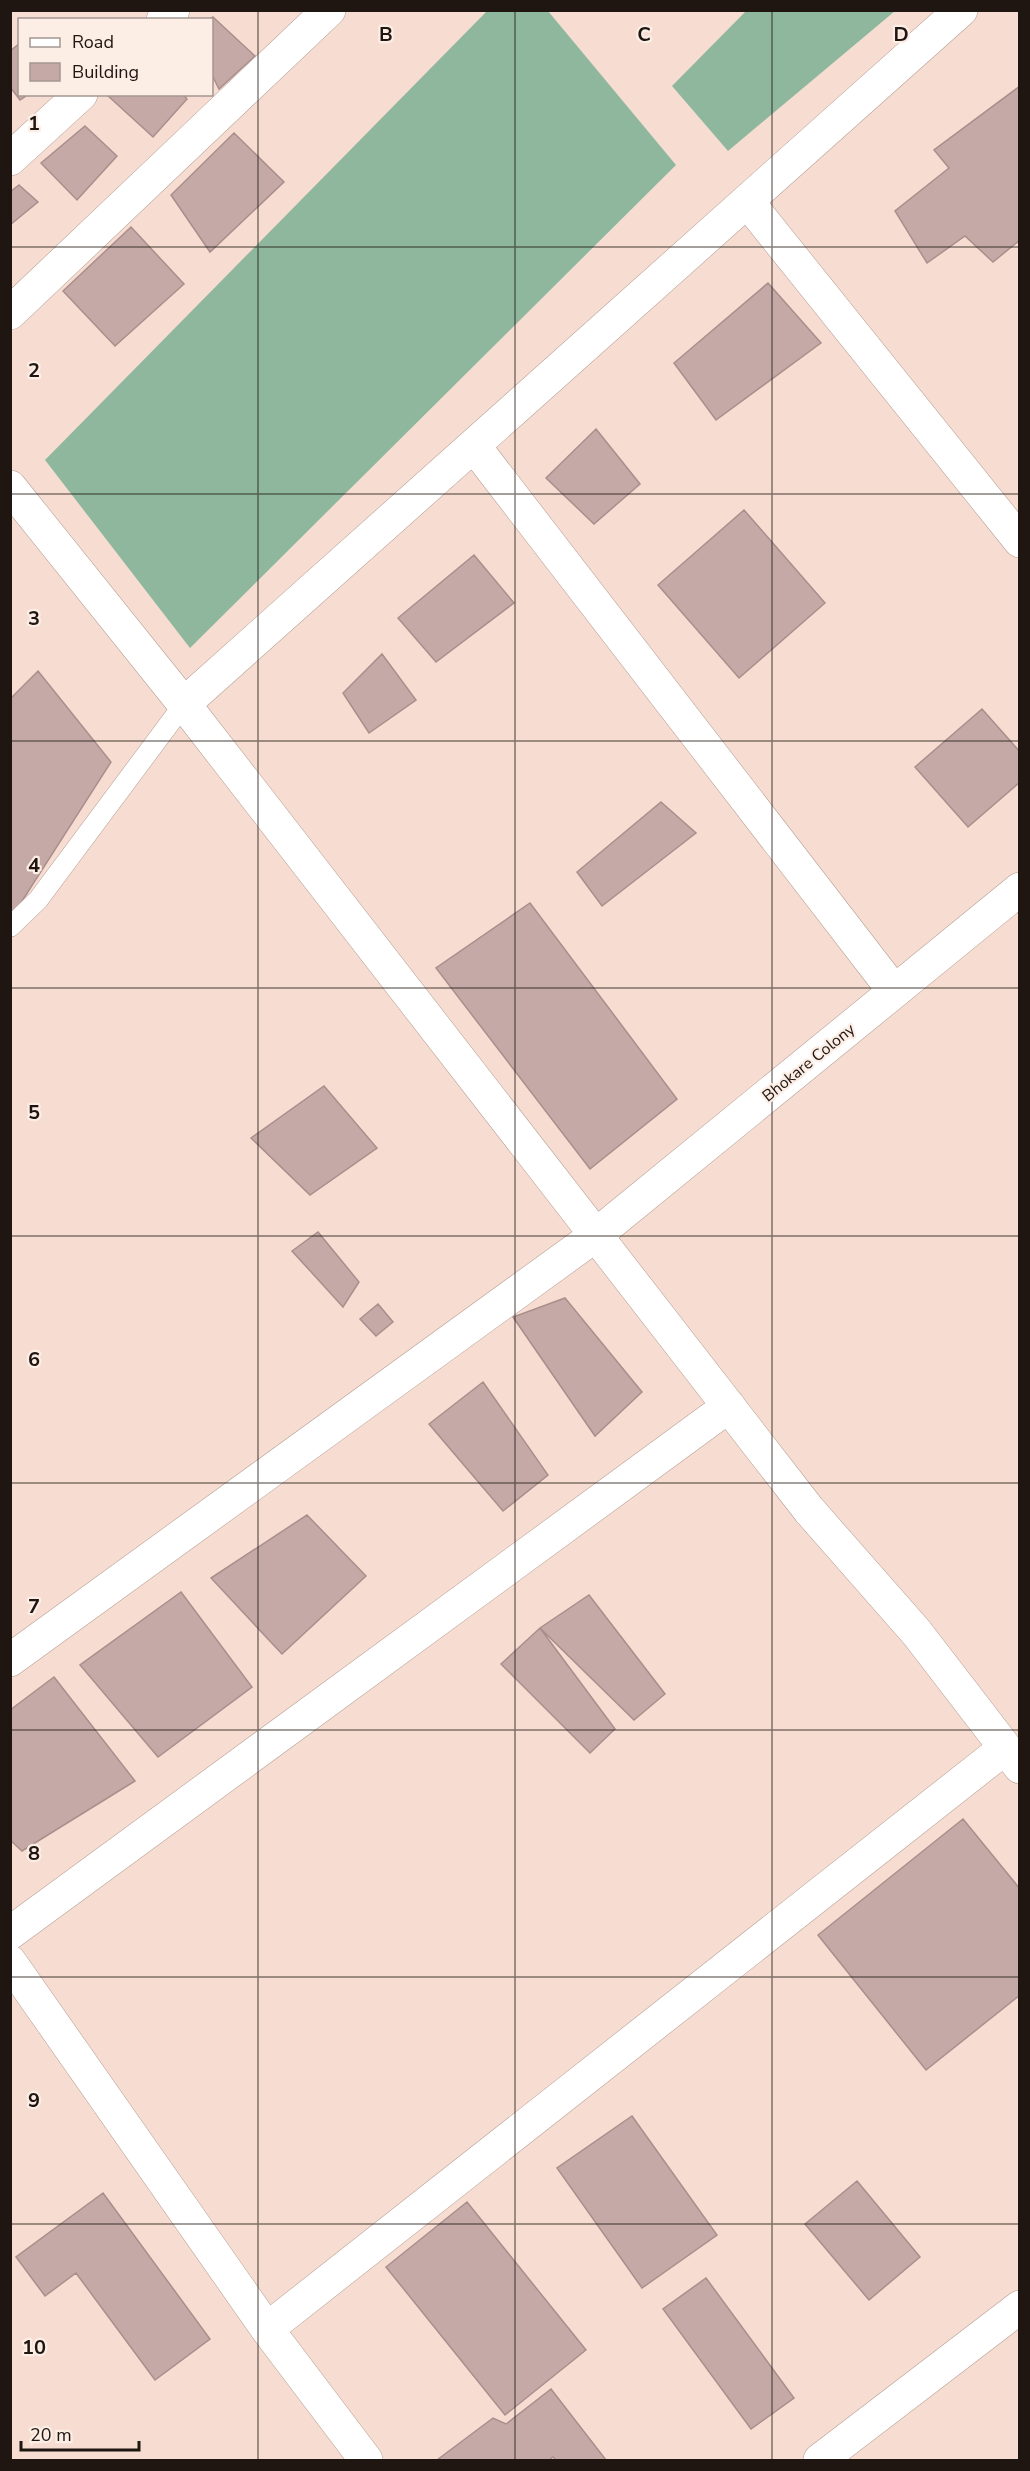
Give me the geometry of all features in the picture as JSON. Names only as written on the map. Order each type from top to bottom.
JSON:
[{"type":"street","points":[[10,313],[329,10]]},
{"type":"street","points":[[184,704],[961,10]]},
{"type":"street","points":[[10,159],[79,96]]},
{"type":"street","points":[[747,201],[1015,525]]},
{"type":"street","points":[[474,446],[894,991]]},
{"type":"street","points":[[10,487],[184,704],[809,1510],[917,1633],[1012,1757],[267,2329]]},
{"type":"street","name":"Bhokare Colony","points":[[10,1660],[596,1235],[1020,889]]},
{"type":"street","points":[[10,1933],[729,1406]]},
{"type":"street","points":[[10,1962],[267,2329],[366,2460]]},
{"type":"street","points":[[820,2460],[1020,2307]]},
{"type":"lane","points":[[10,927],[38,900],[184,704]]},
{"type":"green space","points":[[488,10],[548,11],[676,165],[190,648],[45,460]]},
{"type":"green space","points":[[746,11],[895,11],[728,151],[672,86]]},
{"type":"building","points":[[213,17],[255,56],[219,89],[213,77],[213,18],[211,18]]},
{"type":"building","points":[[18,45],[18,96],[26,96],[20,100],[10,87],[10,51]]},
{"type":"building","points":[[1020,86],[1020,240],[993,262],[965,236],[927,263],[895,211],[949,168],[934,150]]},
{"type":"building","points":[[108,96],[185,96],[187,99],[153,137]]},
{"type":"building","points":[[85,126],[117,156],[77,200],[41,163]]},
{"type":"building","points":[[234,133],[284,182],[210,252],[171,195]]},
{"type":"building","points":[[19,185],[38,202],[10,225],[10,192]]},
{"type":"building","points":[[131,227],[184,284],[115,346],[63,291]]},
{"type":"building","points":[[768,283],[821,343],[716,420],[674,363]]},
{"type":"building","points":[[596,429],[640,484],[594,524],[546,478]]},
{"type":"building","points":[[744,510],[825,603],[739,678],[658,585]]},
{"type":"building","points":[[474,555],[514,603],[436,662],[398,618]]},
{"type":"building","points":[[382,654],[416,700],[369,733],[343,693]]},
{"type":"building","points":[[38,671],[111,762],[10,920],[10,699]]},
{"type":"building","points":[[982,709],[1020,752],[1020,782],[968,827],[915,767]]},
{"type":"building","points":[[661,802],[696,833],[602,906],[577,872]]},
{"type":"building","points":[[530,903],[677,1099],[590,1169],[436,968]]},
{"type":"building","points":[[324,1086],[377,1148],[310,1195],[251,1138]]},
{"type":"building","points":[[318,1232],[359,1282],[343,1307],[292,1251]]},
{"type":"building","points":[[565,1298],[642,1392],[595,1436],[513,1317]]},
{"type":"building","points":[[378,1304],[393,1322],[376,1336],[360,1319]]},
{"type":"building","points":[[483,1382],[548,1475],[503,1511],[429,1424]]},
{"type":"building","points":[[307,1515],[366,1576],[282,1654],[211,1578]]},
{"type":"building","points":[[181,1592],[252,1687],[158,1757],[80,1665]]},
{"type":"building","points":[[589,1595],[665,1694],[634,1720],[540,1628]]},
{"type":"building","points":[[540,1628],[615,1729],[590,1753],[501,1664]]},
{"type":"building","points":[[54,1677],[135,1781],[22,1851],[10,1840],[10,1710]]},
{"type":"building","points":[[963,1819],[1020,1889],[1020,1995],[926,2070],[818,1935]]},
{"type":"building","points":[[632,2116],[717,2235],[642,2288],[557,2168]]},
{"type":"building","points":[[857,2181],[920,2257],[869,2300],[805,2224]]},
{"type":"building","points":[[103,2193],[210,2339],[155,2380],[76,2273],[45,2296],[16,2257]]},
{"type":"building","points":[[467,2202],[586,2350],[505,2415],[386,2267]]},
{"type":"building","points":[[706,2278],[794,2398],[751,2429],[663,2309]]},
{"type":"building","points":[[551,2389],[606,2460],[556,2460],[553,2457],[549,2460],[437,2460],[493,2418],[506,2424]]}]
